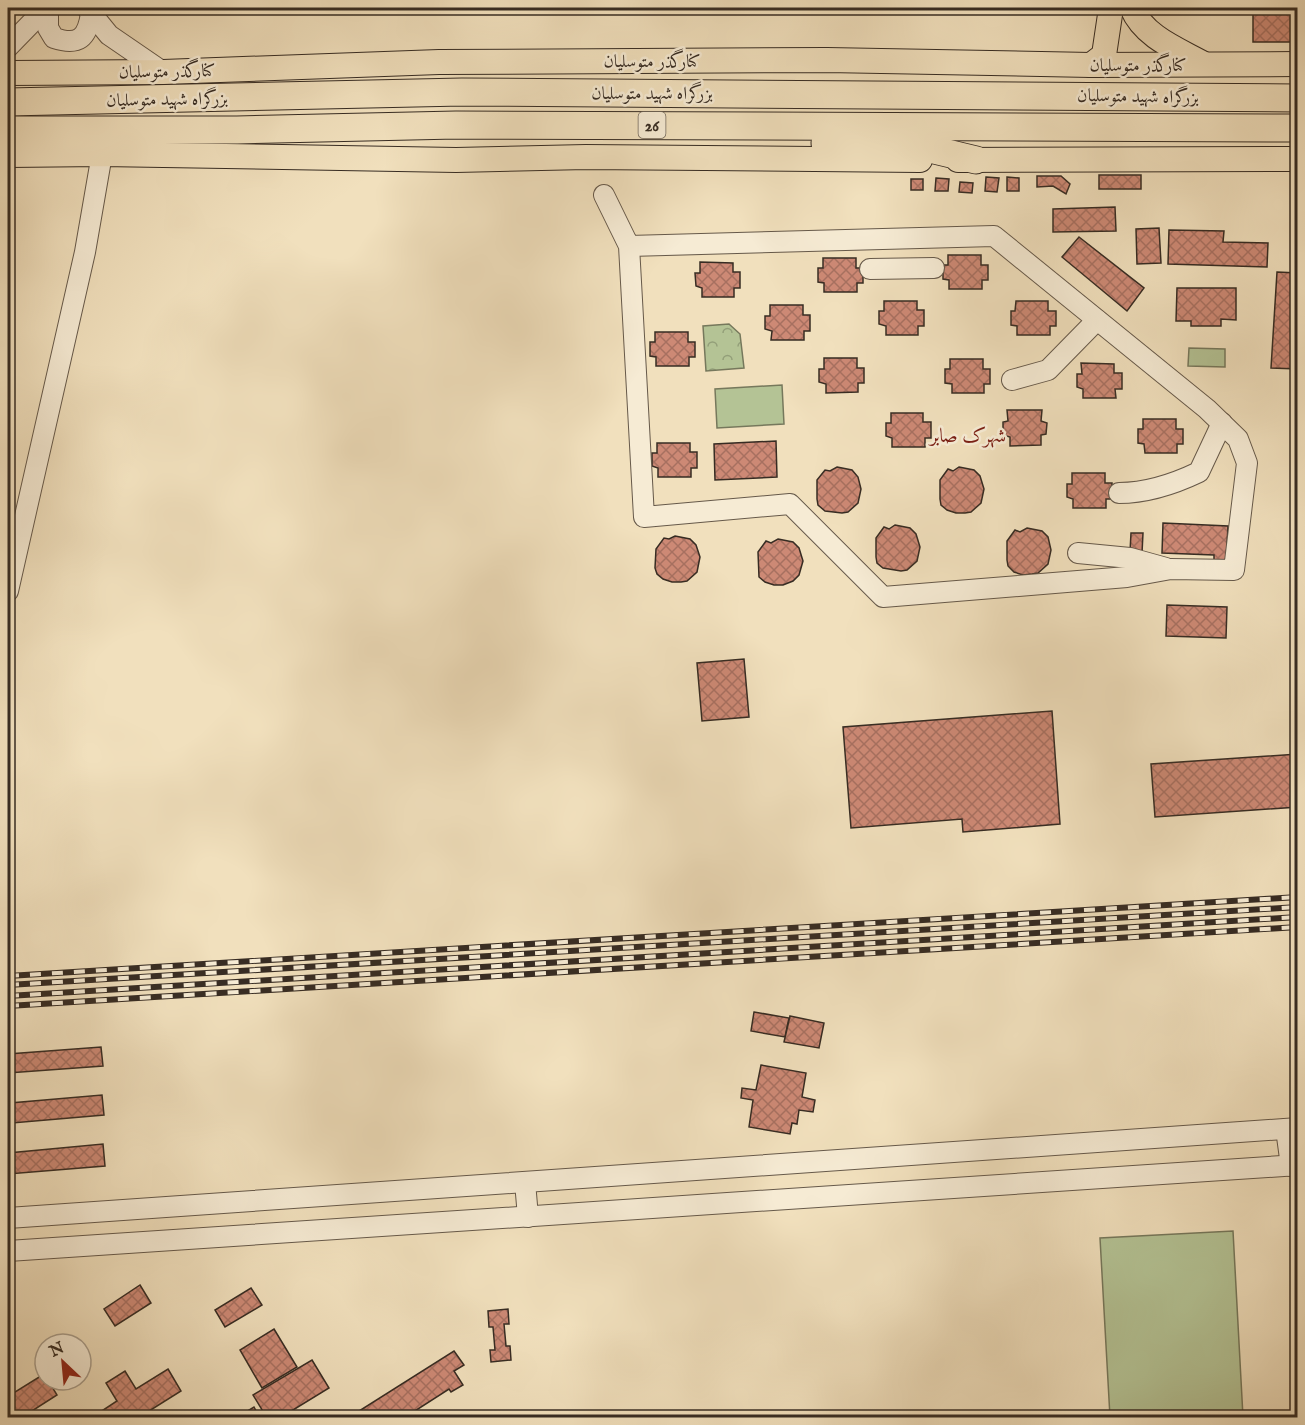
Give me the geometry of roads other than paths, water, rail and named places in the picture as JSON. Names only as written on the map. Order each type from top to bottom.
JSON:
[{"type":"highway","name":"بزرگراه شهید متوسلیان","points":[[8,102],[462,92],[1298,98]]},
{"type":"highway","name":"بزرگراه شهید متوسلیان","points":[[8,129],[237,130],[456,125],[1298,128]]},
{"type":"highway","points":[[669,125],[761,140],[926,148],[976,160]]},
{"type":"main road","points":[[1091,65],[1104,55],[1111,8]]},
{"type":"main road","points":[[1132,8],[1141,25],[1150,33],[1206,65]]},
{"type":"main road","name":"کنارگذر متوسلیان","points":[[8,73],[164,72],[451,62],[827,60],[1091,65],[1298,64]]},
{"type":"main road","points":[[8,155],[102,154],[456,160],[598,157],[976,160],[1298,159]]},
{"type":"street","points":[[47,8],[48,28],[54,38],[65,41],[82,38],[88,29],[89,11]]},
{"type":"street","points":[[8,47],[47,8]]},
{"type":"street","points":[[89,11],[109,35],[164,72]]},
{"type":"street","points":[[8,591],[89,234],[102,154]]},
{"type":"street","points":[[604,195],[629,246],[645,517],[790,504],[883,597],[1127,578],[1171,569],[1234,570],[1247,463],[1238,439],[1207,409],[994,236],[629,246]]},
{"type":"street","points":[[903,238],[907,275]]},
{"type":"street","points":[[870,269],[907,275],[934,268]]},
{"type":"street","points":[[1012,380],[1048,370],[1097,320]]},
{"type":"street","points":[[1119,493],[1136,493],[1175,484],[1199,472],[1222,423]]},
{"type":"street","points":[[1078,553],[1130,558],[1171,569]]},
{"type":"street","points":[[8,1218],[1292,1129],[1294,1165],[8,1251]]},
{"type":"street","points":[[525,1182],[528,1217]]},
{"type":"railway","points":[[8,976],[1298,897]]},
{"type":"railway","points":[[8,985],[1298,907]]},
{"type":"railway","points":[[8,996],[1298,917]]},
{"type":"railway","points":[[8,1006],[1298,927]]},
{"type":"district","name":"شهرک صابر","points":[[968,435]]}]
